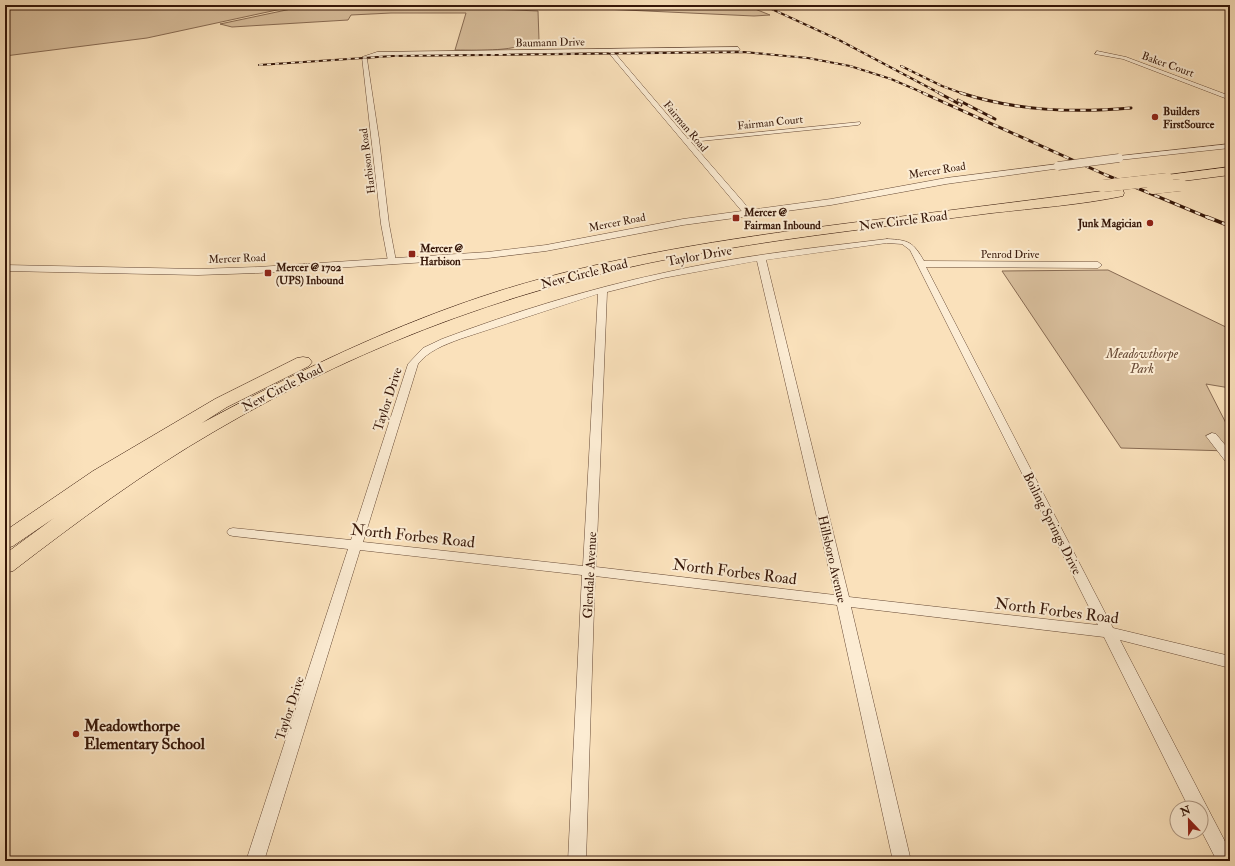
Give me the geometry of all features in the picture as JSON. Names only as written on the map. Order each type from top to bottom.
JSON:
[{"type":"highway","name":"New Circle Road","points":[[5,541],[100,476],[221,402],[277,374],[353,339],[461,297],[557,268],[656,246],[1103,186],[1230,171]]},
{"type":"highway","name":"New Circle Road","points":[[5,565],[61,522],[124,479],[230,414],[285,384],[381,340],[425,322],[496,297],[570,276],[666,254],[756,239],[1230,178]]},
{"type":"street","name":"Baumann Drive","points":[[364,58],[377,54],[738,49]]},
{"type":"street","name":"Fairman Road","points":[[610,51],[748,213]]},
{"type":"street","name":"Baker Court","points":[[1097,53],[1124,58],[1230,98]]},
{"type":"street","name":"Harbison Road","points":[[364,58],[376,139],[385,224],[392,261]]},
{"type":"street","name":"Fairman Court","points":[[685,140],[858,122]]},
{"type":"street","name":"Mercer Road","points":[[5,268],[198,272],[518,252],[659,226],[831,202],[953,180],[1119,158],[1230,146]]},
{"type":"street","name":"Taylor Drive","points":[[255,861],[416,358],[426,351],[470,333],[531,311],[603,290],[665,275],[761,258],[887,241],[904,242]]},
{"type":"street","name":"Boiling Springs Drive","points":[[904,242],[913,249],[922,264],[1194,800]]},
{"type":"street","name":"Hillsboro Avenue","points":[[761,258],[843,601],[902,861]]},
{"type":"street","name":"Penrod Drive","points":[[922,264],[1098,265]]},
{"type":"street","name":"Glendale Avenue","points":[[578,861],[589,571],[603,290]]},
{"type":"street","points":[[1212,436],[1230,459]]},
{"type":"street","name":"North Forbes Road","points":[[233,532],[589,571],[1108,632],[1230,662]]},
{"type":"street","points":[[1209,828],[1226,861]]},
{"type":"green space","points":[[5,5],[300,5],[147,38],[5,56]]},
{"type":"green space","points":[[310,5],[400,5],[538,11],[539,40],[519,47],[487,50],[455,50],[466,13],[391,13],[351,15],[348,20],[232,27],[220,24]]},
{"type":"green space","points":[[518,5],[745,5],[770,15],[754,16]]},
{"type":"green space","name":"Meadowthorpe Park","points":[[1108,270],[1230,329],[1230,388],[1206,384],[1230,431],[1230,451],[1121,448],[1002,271]]},
{"type":"railway","points":[[763,5],[839,40],[941,94]]},
{"type":"railway","points":[[259,65],[393,56],[744,52],[808,58],[850,66],[891,79],[926,94]]},
{"type":"railway","points":[[901,66],[942,86],[962,93]]},
{"type":"railway","points":[[923,93],[1106,175],[1209,218]]},
{"type":"railway","points":[[939,93],[961,105]]},
{"type":"railway","points":[[962,93],[1003,104],[1045,109],[1109,110],[1131,108]]},
{"type":"railway","points":[[958,100],[995,119]]},
{"type":"railway","points":[[1207,217],[1230,226]]},
{"type":"place","name":"Builders FirstSource","points":[[1155,117]]},
{"type":"place","name":"Mercer @ Fairman Inbound","points":[[736,218]]},
{"type":"place","name":"Junk Magician","points":[[1150,223]]},
{"type":"place","name":"Mercer @ Harbison","points":[[412,254]]},
{"type":"place","name":"Mercer @ 1702 (UPS) Inbound","points":[[268,273]]},
{"type":"place","name":"Meadowthorpe Elementary School","points":[[76,734]]}]
